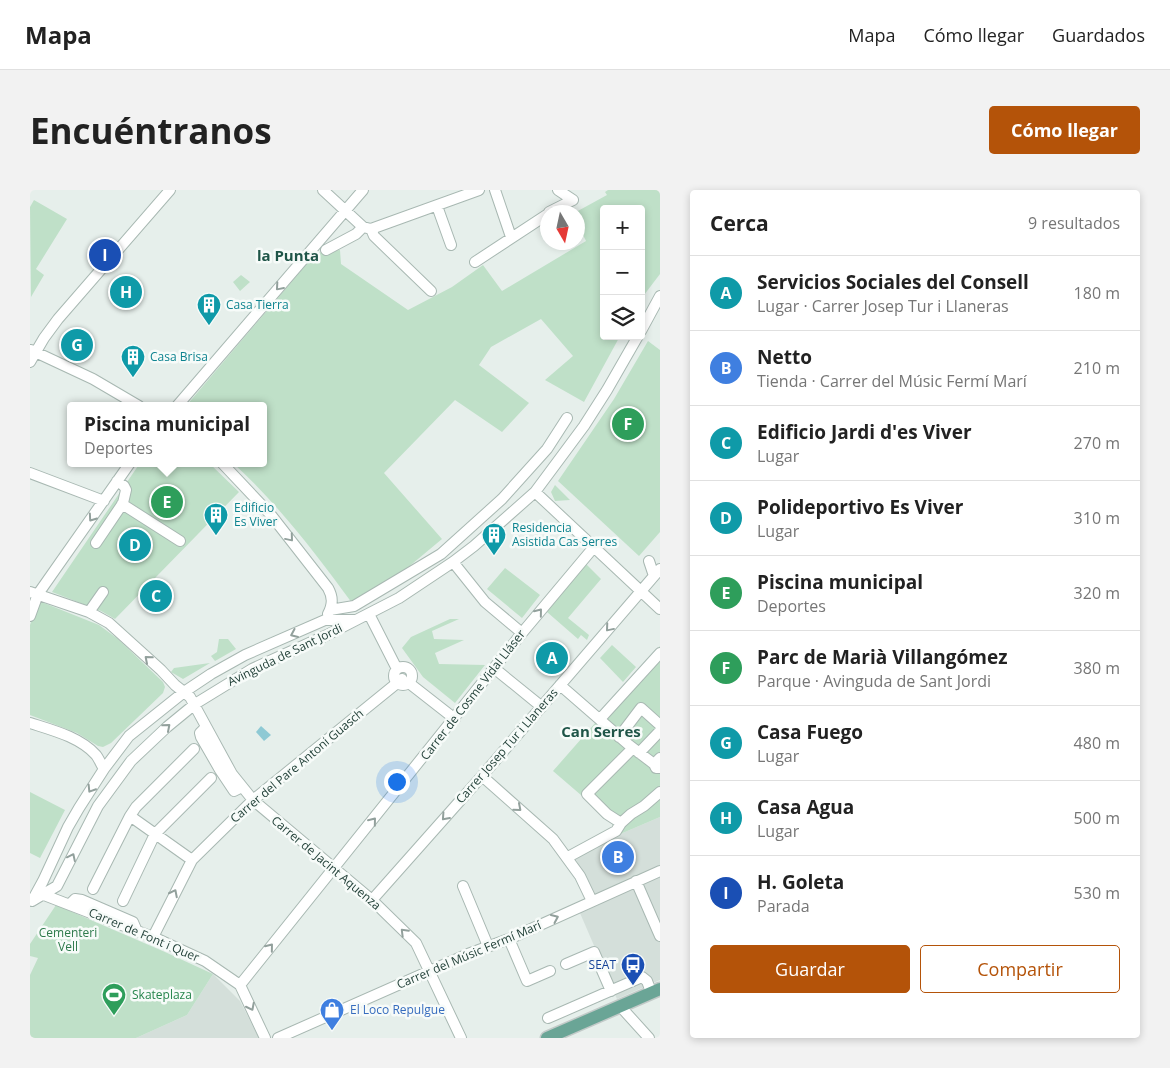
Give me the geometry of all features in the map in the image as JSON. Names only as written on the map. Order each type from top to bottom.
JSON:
[{"type":"main road","points":[[548,1038],[563,1035],[656,990]]},
{"type":"street","points":[[30,362],[34,346],[170,190]]},
{"type":"street","points":[[323,190],[367,228],[431,291]]},
{"type":"street","points":[[180,402],[363,190]]},
{"type":"street","points":[[326,250],[367,228],[437,206],[479,190]]},
{"type":"street","points":[[495,190],[511,237]]},
{"type":"street","points":[[558,190],[573,200],[563,205]]},
{"type":"street","points":[[437,206],[451,245]]},
{"type":"street","points":[[475,262],[540,218]]},
{"type":"street","points":[[645,324],[660,296]]},
{"type":"street","name":"Avinguda de Sant Jordi","points":[[39,889],[53,890],[60,882],[98,806],[131,761],[195,704],[252,669],[357,620],[399,598],[474,546],[535,492],[584,426],[636,340]]},
{"type":"street","points":[[34,346],[132,402]]},
{"type":"street","points":[[330,610],[354,606],[441,554],[502,498],[548,449],[567,418]]},
{"type":"street","points":[[30,616],[34,593],[127,467]]},
{"type":"street","points":[[226,467],[271,515],[312,565],[328,588],[332,596],[330,610],[325,620]]},
{"type":"street","points":[[30,473],[104,501]]},
{"type":"street","points":[[96,543],[122,504],[126,490],[118,481]]},
{"type":"street","points":[[535,492],[558,508],[594,547],[629,575],[641,592],[660,609]]},
{"type":"street","points":[[122,504],[180,541]]},
{"type":"street","name":"Carrer de Cosme Vidal Lláser","points":[[240,985],[522,633],[594,547]]},
{"type":"street","points":[[649,560],[657,573]]},
{"type":"street","points":[[453,562],[485,602],[522,633]]},
{"type":"street","name":"Carrer Josep Tur i Llaneras","points":[[372,900],[657,573]]},
{"type":"street","points":[[89,612],[103,592]]},
{"type":"street","name":"Carrer de Jacint Aquenza","points":[[34,593],[89,612],[109,623],[184,692],[195,704],[232,774],[253,800],[372,900],[416,943],[461,1038]]},
{"type":"street","points":[[369,614],[401,678],[455,719]]},
{"type":"street","name":"Avinguda de Sant Jordi","points":[[31,903],[68,827],[104,769],[129,736],[184,692],[245,655],[325,620],[357,620]]},
{"type":"street","points":[[600,719],[660,654]]},
{"type":"street","points":[[494,668],[542,706]]},
{"type":"street","name":"Carrer del Pare Antoni Guasch","points":[[154,937],[192,860],[253,800],[401,678]]},
{"type":"street","points":[[560,685],[636,751],[658,763]]},
{"type":"street","points":[[619,736],[641,708],[660,726]]},
{"type":"street","points":[[30,722],[84,745],[97,756],[104,769]]},
{"type":"street","points":[[619,827],[587,794],[660,731]]},
{"type":"street","points":[[93,889],[136,807],[194,749]]},
{"type":"street","points":[[482,776],[553,839],[568,857],[580,876],[592,901]]},
{"type":"street","points":[[123,902],[155,834],[212,778]]},
{"type":"street","points":[[568,857],[619,827],[660,792]]},
{"type":"street","points":[[130,816],[192,860]]},
{"type":"street","name":"Carrer del Músic Fermí Marí","points":[[278,1038],[488,946],[509,939],[660,871]]},
{"type":"street","points":[[636,881],[660,936]]},
{"type":"street","points":[[463,886],[488,946]]},
{"type":"street","name":"Carrer de Font i Quer","points":[[39,889],[70,904],[154,937],[214,964],[240,985],[265,1038]]},
{"type":"street","points":[[509,939],[527,981],[550,971]]},
{"type":"street","points":[[566,964],[594,952],[611,991]]},
{"type":"street","points":[[548,1018],[642,977],[656,990]]},
{"type":"street","points":[[620,1006],[649,1038]]},
{"type":"shaded area","points":[[660,817],[660,980],[617,999],[580,913],[600,904],[575,858],[618,835]]},
{"type":"shaded area","points":[[213,974],[240,1001],[259,1038],[136,1038],[187,1015]]},
{"type":"green space","points":[[608,190],[660,190],[660,274],[645,294],[645,205],[600,205],[600,340],[618,340],[584,402],[545,380],[573,356],[541,319],[491,347],[479,365],[529,403],[502,432],[455,400],[384,473],[442,539],[400,574],[352,603],[281,512],[237,467],[267,467],[267,402],[189,402],[316,253],[340,250],[341,264],[408,310],[452,287],[483,265],[502,291],[571,250],[585,250],[585,207],[607,195],[605,192]]},
{"type":"green space","points":[[34,200],[67,219],[36,269],[44,275],[31,297],[30,207]]},
{"type":"green space","points":[[241,275],[250,282],[240,291],[233,282]]},
{"type":"green space","points":[[648,341],[660,350],[660,532],[639,556],[558,481],[614,399]]},
{"type":"green space","points":[[137,467],[213,467],[239,492],[115,619],[101,611],[52,592]]},
{"type":"green space","points":[[555,485],[570,500],[555,501],[551,492]]},
{"type":"green space","points":[[585,563],[601,579],[568,618],[589,635],[587,640],[581,635],[578,639],[547,612]]},
{"type":"green space","points":[[505,568],[540,595],[522,618],[487,589]]},
{"type":"green space","points":[[39,601],[99,625],[118,639],[163,682],[165,687],[163,693],[111,743],[103,747],[77,733],[30,715],[30,625]]},
{"type":"green space","points":[[450,619],[459,619],[432,631],[434,639],[464,640],[435,653],[439,664],[485,665],[455,703],[423,677],[402,648],[411,637]]},
{"type":"green space","points":[[219,639],[228,639],[236,649],[215,661],[211,656],[217,652]]},
{"type":"green space","points":[[612,645],[636,667],[623,682],[600,658]]},
{"type":"green space","points":[[660,646],[660,817],[618,835],[610,820],[553,771]]},
{"type":"green space","points":[[210,663],[183,679],[171,672],[174,668]]},
{"type":"green space","points":[[30,792],[65,810],[40,858],[30,853]]},
{"type":"green space","name":"Cementeri Vell","points":[[56,905],[213,974],[187,1015],[136,1038],[30,1038],[30,975],[38,958],[30,956],[30,944]]},
{"type":"water","points":[[261,726],[271,735],[264,741],[256,732]]},
{"type":"place","name":"H. Goleta","points":[[105,255]]},
{"type":"place","name":"Casa Agua","points":[[126,292]]},
{"type":"place","name":"Casa Tierra","points":[[209,326]]},
{"type":"place","name":"Casa Fuego","points":[[77,345]]},
{"type":"place","name":"Casa Brisa","points":[[133,378]]},
{"type":"place","name":"Parc de Marià Villangómez","points":[[628,424]]},
{"type":"place","name":"Piscina municipal","points":[[167,502]]},
{"type":"place","name":"Edificio Es Viver","points":[[216,536]]},
{"type":"place","name":"Polideportivo Es Viver","points":[[135,545]]},
{"type":"place","name":"Residencia Asistida Cas Serres","points":[[494,556]]},
{"type":"place","name":"Edificio Jardi d'es Viver","points":[[156,596]]},
{"type":"place","name":"Servicios Sociales del Consell","points":[[552,658]]},
{"type":"place","name":"Netto","points":[[618,857]]},
{"type":"place","name":"SEAT","points":[[633,986]]},
{"type":"place","name":"Skateplaza","points":[[114,1016]]},
{"type":"place","name":"El Loco Repulgue","points":[[332,1031]]},
{"type":"district","name":"la Punta","points":[[288,256]]},
{"type":"district","name":"Can Serres","points":[[601,732]]}]
